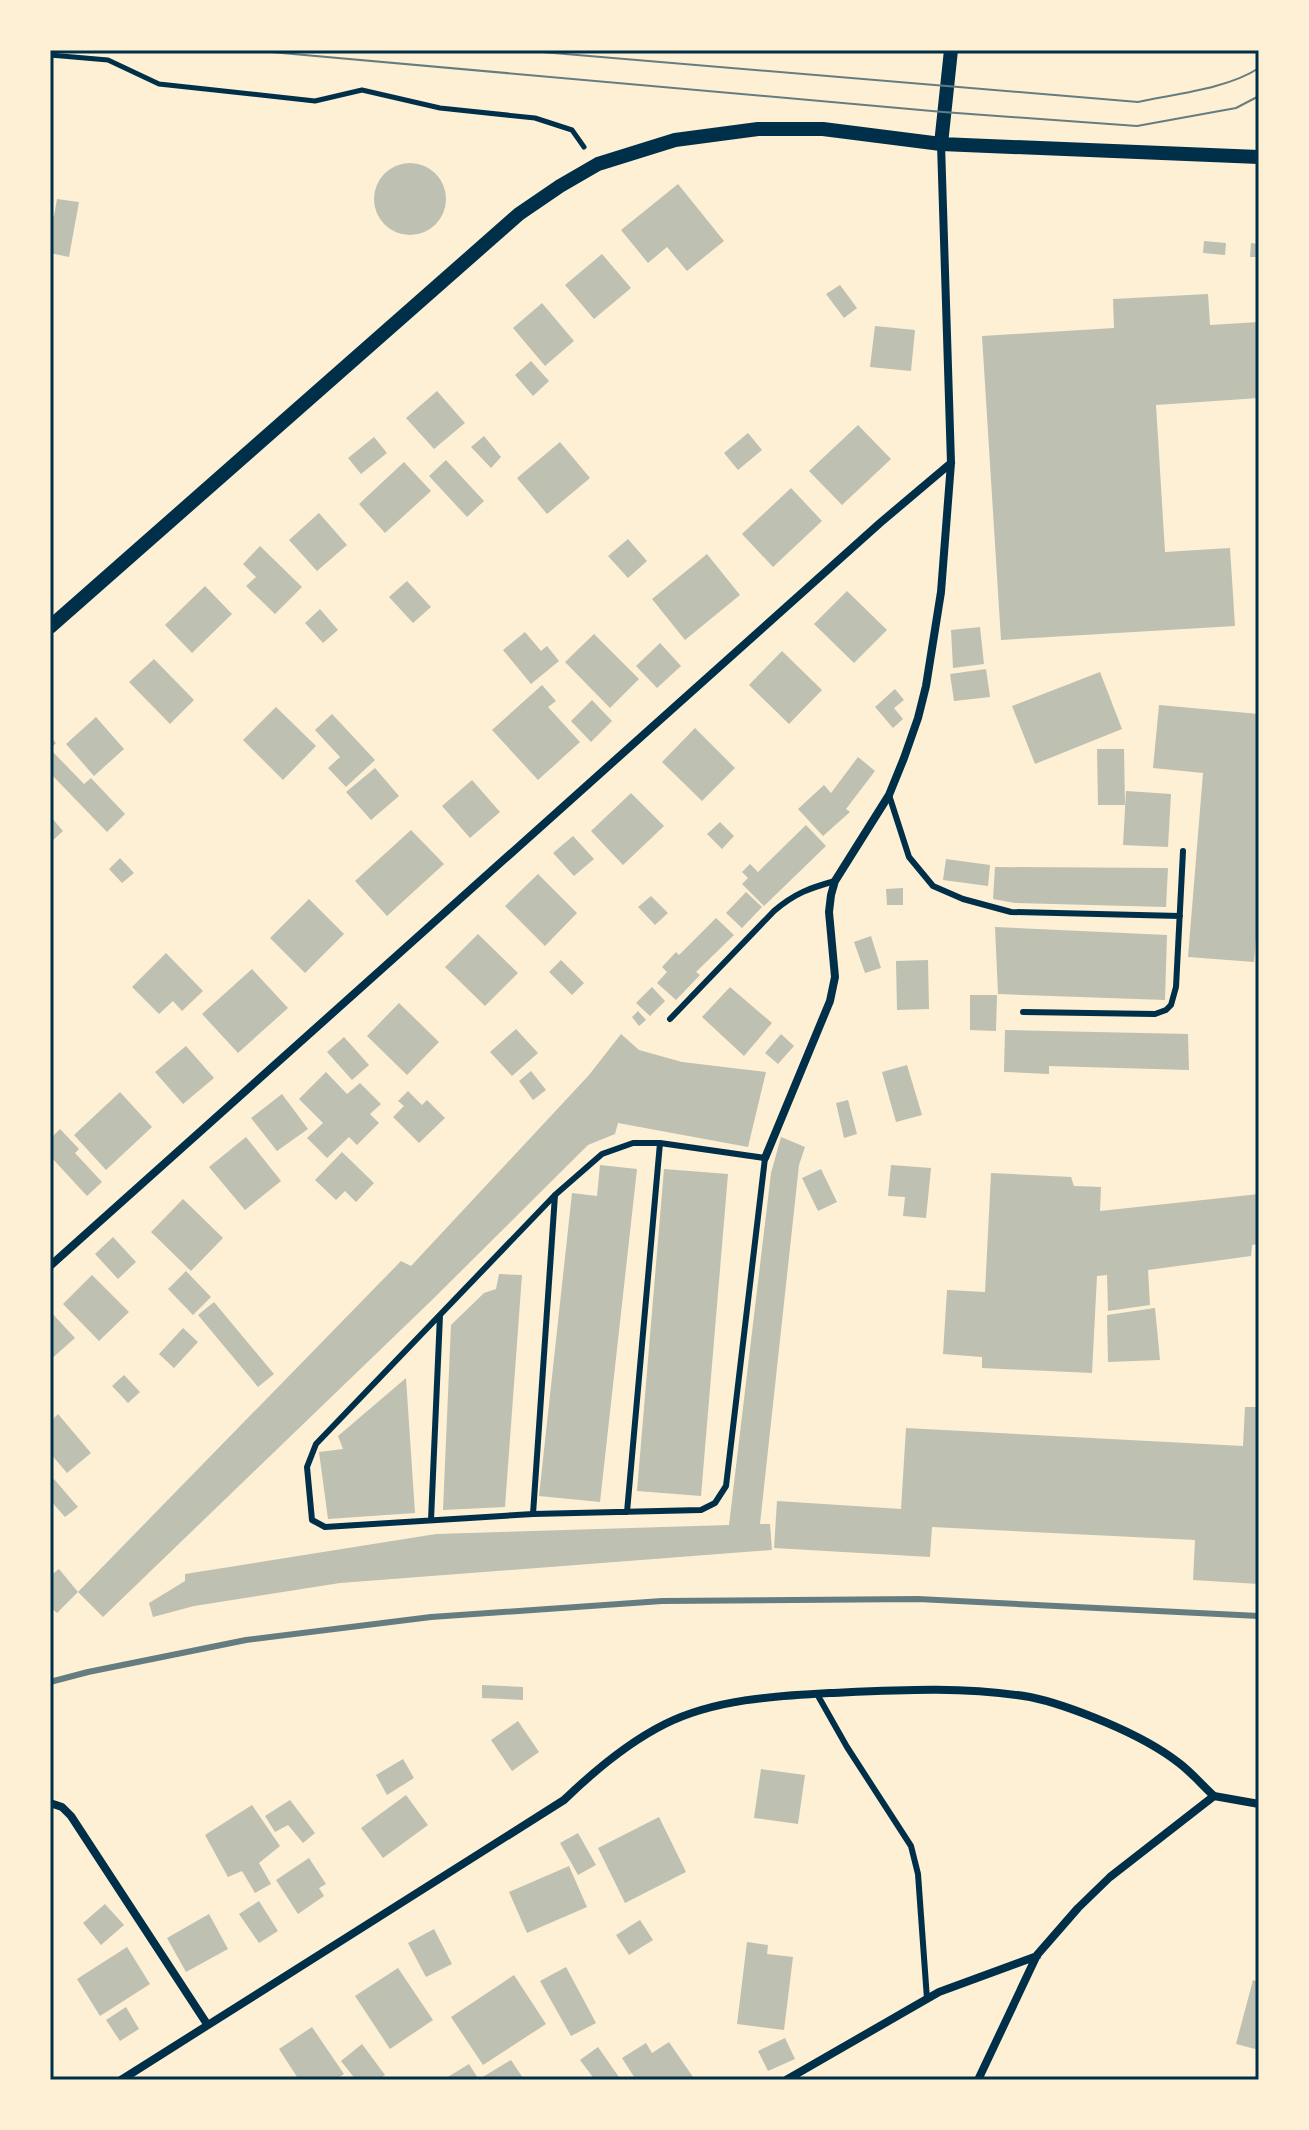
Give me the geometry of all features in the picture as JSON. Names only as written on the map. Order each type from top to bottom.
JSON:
[{"type":"street","points":[[765,1158],[830,1001],[835,977],[829,912],[835,881],[889,795],[918,718],[926,686],[941,592],[951,463],[941,144],[951,50]]},
{"type":"street","points":[[50,627],[519,214],[598,164],[675,140],[758,129],[823,129],[941,144],[1259,157]]},
{"type":"street","points":[[50,1266],[951,463]]},
{"type":"street","points":[[121,2080],[564,1800],[591,1773],[622,1750],[665,1724],[705,1709],[747,1700],[894,1690],[961,1690],[1032,1698],[1082,1713],[1136,1735],[1179,1763],[1214,1796],[1259,1804]]},
{"type":"street","points":[[978,2080],[1037,1955],[1110,1877],[1214,1796]]},
{"type":"street","points":[[50,1803],[62,1807],[71,1816],[207,2024]]},
{"type":"street","points":[[786,2080],[939,1992],[1037,1955]]},
{"type":"lane","points":[[889,795],[909,857],[933,886],[963,899],[1011,912],[1180,916]]},
{"type":"lane","points":[[1023,1012],[1155,1014],[1171,1005],[1176,987],[1183,851]]},
{"type":"lane","points":[[670,1019],[774,911],[806,889],[835,881]]},
{"type":"lane","points":[[633,1143],[660,1143],[765,1158],[726,1486],[715,1503],[701,1510],[533,1514],[325,1527],[312,1520],[307,1467],[316,1444],[555,1195],[602,1154],[633,1143]]},
{"type":"lane","points":[[627,1512],[660,1143]]},
{"type":"lane","points":[[533,1514],[555,1195]]},
{"type":"lane","points":[[431,1520],[440,1314]]},
{"type":"lane","points":[[817,1694],[842,1739],[911,1846],[916,1859],[927,1999]]},
{"type":"path","points":[[50,55],[108,60],[159,84],[315,101],[362,90],[440,108],[535,118],[572,130],[598,164]]},
{"type":"building","points":[[410,163],[430,169],[440,179],[446,199],[440,219],[430,229],[410,235],[390,229],[380,219],[374,199],[380,179],[390,169]]},
{"type":"building","points":[[678,184],[724,241],[687,271],[667,247],[648,263],[621,230]]},
{"type":"building","points":[[57,199],[79,202],[69,257],[50,253],[50,215],[54,216]]},
{"type":"building","points":[[1204,241],[1226,243],[1225,255],[1203,253]]},
{"type":"building","points":[[1251,243],[1259,244],[1259,257],[1250,257]]},
{"type":"building","points":[[602,254],[631,288],[594,319],[565,285]]},
{"type":"building","points":[[840,285],[857,308],[844,318],[826,294]]},
{"type":"building","points":[[1208,294],[1210,325],[1259,322],[1259,398],[1156,405],[1165,552],[1230,548],[1235,626],[1001,640],[982,336],[1114,328],[1113,299]]},
{"type":"building","points":[[542,303],[574,341],[545,366],[513,328]]},
{"type":"building","points":[[875,326],[915,330],[911,371],[870,367]]},
{"type":"building","points":[[531,361],[549,381],[533,396],[515,375]]},
{"type":"building","points":[[437,391],[465,423],[434,449],[406,418]]},
{"type":"building","points":[[858,425],[891,459],[842,505],[809,471]]},
{"type":"building","points":[[748,433],[762,450],[738,470],[724,453]]},
{"type":"building","points":[[484,436],[501,457],[491,468],[471,447]]},
{"type":"building","points":[[374,437],[387,453],[361,474],[348,458]]},
{"type":"building","points":[[560,442],[590,478],[547,514],[517,478]]},
{"type":"building","points":[[446,460],[484,501],[467,517],[429,476]]},
{"type":"building","points":[[404,462],[431,491],[385,533],[359,504]]},
{"type":"building","points":[[791,488],[822,521],[773,567],[742,534]]},
{"type":"building","points":[[319,513],[347,545],[317,571],[289,540]]},
{"type":"building","points":[[628,539],[647,561],[628,578],[608,556]]},
{"type":"building","points":[[260,546],[302,587],[275,614],[246,586],[256,577],[243,564]]},
{"type":"building","points":[[707,554],[740,595],[685,640],[652,599]]},
{"type":"building","points":[[407,581],[431,607],[413,623],[389,597]]},
{"type":"building","points":[[205,586],[232,614],[192,653],[165,625]]},
{"type":"building","points":[[847,591],[887,630],[854,663],[814,624]]},
{"type":"building","points":[[320,609],[338,630],[323,643],[305,623]]},
{"type":"building","points":[[980,627],[984,664],[953,668],[951,630]]},
{"type":"building","points":[[525,632],[541,651],[547,646],[559,661],[531,684],[503,650]]},
{"type":"building","points":[[594,634],[639,679],[610,708],[565,662]]},
{"type":"building","points":[[660,643],[681,666],[657,688],[636,666]]},
{"type":"building","points":[[782,651],[822,690],[789,724],[749,685]]},
{"type":"building","points":[[154,659],[194,700],[170,724],[129,682]]},
{"type":"building","points":[[986,669],[990,697],[954,701],[950,674]]},
{"type":"building","points":[[1100,672],[1122,729],[1035,764],[1012,706]]},
{"type":"building","points":[[542,685],[556,701],[548,707],[580,742],[538,780],[492,730]]},
{"type":"building","points":[[895,689],[904,700],[894,708],[903,719],[893,728],[875,707]]},
{"type":"building","points":[[592,700],[612,721],[591,742],[571,721]]},
{"type":"building","points":[[1159,705],[1259,714],[1259,899],[1254,962],[1188,957],[1203,773],[1153,768]]},
{"type":"building","points":[[276,707],[316,746],[283,780],[243,740]]},
{"type":"building","points":[[332,714],[375,760],[346,787],[328,768],[340,757],[315,730]]},
{"type":"building","points":[[96,717],[124,749],[94,776],[66,744]]},
{"type":"building","points":[[695,728],[735,768],[702,801],[662,762]]},
{"type":"building","points":[[50,749],[84,784],[91,778],[125,814],[107,832],[50,773]]},
{"type":"building","points":[[1097,749],[1124,749],[1125,805],[1098,805]]},
{"type":"building","points":[[858,757],[875,771],[846,809],[850,812],[823,836],[798,809],[824,785],[831,793]]},
{"type":"building","points":[[375,768],[399,796],[371,820],[346,792]]},
{"type":"building","points":[[472,780],[500,812],[470,838],[442,806]]},
{"type":"building","points":[[1126,791],[1171,794],[1168,847],[1123,845]]},
{"type":"building","points":[[631,793],[664,826],[623,865],[591,831]]},
{"type":"building","points":[[50,816],[63,831],[50,843]]},
{"type":"building","points":[[720,822],[734,836],[722,849],[707,834]]},
{"type":"building","points":[[806,825],[826,846],[764,906],[742,884],[748,878],[742,872],[750,864],[758,872]]},
{"type":"building","points":[[411,830],[444,864],[387,916],[355,881]]},
{"type":"building","points":[[573,836],[594,859],[574,876],[553,853]]},
{"type":"building","points":[[120,858],[134,873],[122,883],[109,869]]},
{"type":"building","points":[[946,859],[990,865],[988,886],[943,880]]},
{"type":"building","points":[[995,867],[1168,868],[1166,907],[1015,903],[993,899]]},
{"type":"building","points":[[538,874],[577,913],[545,946],[505,906]]},
{"type":"building","points":[[903,888],[903,905],[887,905],[886,889]]},
{"type":"building","points":[[746,892],[762,907],[742,928],[726,913]]},
{"type":"building","points":[[651,896],[668,913],[655,925],[638,907]]},
{"type":"building","points":[[309,899],[344,934],[305,973],[270,938]]},
{"type":"building","points":[[716,918],[734,935],[696,972],[700,975],[676,1000],[657,983],[667,972],[662,967],[676,952],[679,955]]},
{"type":"building","points":[[995,927],[1167,935],[1165,1000],[998,994]]},
{"type":"building","points":[[478,934],[518,973],[485,1006],[445,967]]},
{"type":"building","points":[[871,936],[881,968],[865,973],[854,942]]},
{"type":"building","points":[[166,953],[203,991],[182,1011],[173,1001],[159,1014],[132,987]]},
{"type":"building","points":[[561,960],[584,983],[572,995],[549,972]]},
{"type":"building","points":[[928,960],[929,1009],[897,1010],[896,961]]},
{"type":"building","points":[[252,969],[288,1008],[238,1053],[202,1014]]},
{"type":"building","points":[[652,987],[665,1001],[650,1016],[636,1003]]},
{"type":"building","points":[[730,987],[772,1023],[744,1056],[702,1017]]},
{"type":"building","points":[[970,995],[997,995],[996,1031],[970,1030]]},
{"type":"building","points":[[399,1003],[439,1042],[407,1075],[367,1036]]},
{"type":"building","points":[[638,1011],[646,1020],[639,1026],[632,1017]]},
{"type":"building","points":[[516,1029],[538,1053],[512,1076],[490,1052]]},
{"type":"building","points":[[1005,1030],[1188,1034],[1189,1070],[1049,1066],[1049,1074],[1004,1072]]},
{"type":"building","points":[[621,1034],[639,1050],[682,1062],[766,1072],[748,1147],[618,1123],[615,1134],[588,1145],[103,1617],[78,1592],[401,1261],[411,1266],[589,1075]]},
{"type":"building","points":[[781,1034],[794,1046],[778,1064],[765,1053]]},
{"type":"building","points":[[344,1037],[369,1065],[352,1080],[327,1052]]},
{"type":"building","points":[[186,1046],[214,1078],[183,1104],[155,1072]]},
{"type":"building","points":[[907,1065],[922,1115],[896,1122],[882,1072]]},
{"type":"building","points":[[531,1071],[546,1090],[533,1100],[519,1081]]},
{"type":"building","points":[[326,1072],[347,1094],[360,1083],[381,1104],[370,1114],[379,1123],[357,1145],[349,1137],[327,1158],[307,1138],[323,1123],[299,1099]]},
{"type":"building","points":[[408,1091],[422,1105],[427,1100],[445,1118],[419,1143],[393,1117],[404,1106],[398,1101]]},
{"type":"building","points":[[120,1092],[152,1127],[106,1170],[74,1135]]},
{"type":"building","points":[[282,1094],[308,1129],[277,1151],[251,1118]]},
{"type":"building","points":[[848,1100],[857,1134],[844,1138],[836,1103]]},
{"type":"building","points":[[60,1129],[79,1149],[75,1153],[102,1182],[87,1196],[50,1156],[50,1139]]},
{"type":"building","points":[[246,1137],[281,1181],[245,1210],[209,1167]]},
{"type":"building","points":[[781,1137],[805,1147],[799,1165],[760,1524],[770,1524],[772,1550],[340,1583],[194,1606],[153,1617],[149,1603],[185,1581],[185,1574],[436,1534],[729,1525],[771,1173]]},
{"type":"building","points":[[342,1152],[374,1183],[356,1202],[345,1191],[336,1200],[315,1180]]},
{"type":"building","points":[[600,1165],[637,1169],[600,1502],[539,1496],[572,1193],[597,1196]]},
{"type":"building","points":[[891,1165],[931,1168],[926,1218],[903,1216],[905,1197],[888,1196]]},
{"type":"building","points":[[664,1169],[728,1174],[701,1496],[637,1491]]},
{"type":"building","points":[[821,1169],[837,1202],[818,1211],[802,1178]]},
{"type":"building","points":[[991,1173],[1071,1177],[1074,1186],[1101,1187],[1100,1211],[1259,1194],[1259,1244],[1252,1245],[1251,1256],[1148,1270],[1150,1305],[1108,1311],[1107,1275],[1097,1276],[1092,1373],[982,1368],[982,1357],[943,1354],[947,1290],[985,1292]]},
{"type":"building","points":[[183,1199],[223,1238],[191,1271],[151,1232]]},
{"type":"building","points":[[113,1237],[136,1262],[118,1279],[95,1254]]},
{"type":"building","points":[[186,1271],[211,1297],[193,1315],[168,1289]]},
{"type":"building","points":[[499,1274],[522,1275],[505,1507],[443,1510],[451,1325],[484,1293],[496,1289]]},
{"type":"building","points":[[92,1275],[129,1312],[99,1341],[63,1304]]},
{"type":"building","points":[[214,1302],[274,1374],[258,1387],[198,1315]]},
{"type":"building","points":[[1155,1308],[1160,1360],[1108,1362],[1107,1315]]},
{"type":"building","points":[[50,1311],[75,1338],[50,1360]]},
{"type":"building","points":[[183,1328],[198,1342],[174,1368],[159,1354]]},
{"type":"building","points":[[124,1375],[140,1392],[128,1403],[112,1386]]},
{"type":"building","points":[[406,1378],[415,1513],[328,1519],[319,1452],[343,1449],[338,1436]]},
{"type":"building","points":[[1245,1407],[1259,1407],[1259,1584],[1193,1580],[1195,1540],[932,1527],[930,1557],[774,1548],[777,1501],[901,1509],[906,1428],[1243,1446]]},
{"type":"building","points":[[58,1414],[91,1453],[67,1473],[50,1453],[50,1422]]},
{"type":"building","points":[[54,1479],[78,1507],[65,1517],[50,1500],[50,1482]]},
{"type":"building","points":[[59,1569],[78,1592],[57,1613],[50,1607],[50,1576]]},
{"type":"building","points":[[482,1685],[523,1687],[523,1700],[482,1698]]},
{"type":"building","points":[[518,1721],[539,1752],[512,1771],[491,1740]]},
{"type":"building","points":[[403,1759],[414,1778],[387,1795],[376,1775]]},
{"type":"building","points":[[761,1769],[805,1775],[798,1824],[754,1818]]},
{"type":"building","points":[[406,1795],[428,1825],[383,1858],[361,1828]]},
{"type":"building","points":[[290,1800],[315,1833],[303,1843],[288,1825],[275,1832],[265,1816]]},
{"type":"building","points":[[252,1805],[280,1846],[259,1863],[271,1884],[255,1893],[242,1871],[228,1877],[205,1835]]},
{"type":"building","points":[[659,1817],[686,1872],[625,1903],[598,1848]]},
{"type":"building","points":[[578,1833],[596,1865],[578,1875],[560,1843]]},
{"type":"building","points":[[309,1858],[326,1884],[319,1888],[324,1896],[298,1914],[276,1880]]},
{"type":"building","points":[[569,1866],[587,1907],[527,1933],[509,1892]]},
{"type":"building","points":[[259,1901],[278,1931],[259,1943],[239,1914]]},
{"type":"building","points":[[105,1904],[124,1925],[101,1945],[83,1923]]},
{"type":"building","points":[[209,1914],[228,1949],[186,1972],[167,1938]]},
{"type":"building","points":[[640,1920],[653,1940],[629,1955],[616,1935]]},
{"type":"building","points":[[434,1929],[452,1964],[426,1977],[408,1943]]},
{"type":"building","points":[[747,1942],[768,1945],[767,1954],[793,1957],[784,2030],[737,2024]]},
{"type":"building","points":[[127,1947],[150,1984],[100,2016],[77,1979]]},
{"type":"building","points":[[566,1967],[596,2023],[571,2036],[540,1981]]},
{"type":"building","points":[[398,1968],[433,2020],[390,2049],[355,1996]]},
{"type":"building","points":[[514,1975],[546,2024],[483,2065],[451,2017]]},
{"type":"building","points":[[1253,1980],[1259,1982],[1259,2050],[1236,2044]]},
{"type":"building","points":[[126,2007],[139,2029],[120,2041],[106,2020]]},
{"type":"building","points":[[312,2027],[344,2074],[335,2080],[299,2080],[279,2049]]},
{"type":"building","points":[[785,2038],[795,2059],[768,2071],[758,2051]]},
{"type":"building","points":[[669,2042],[693,2077],[689,2080],[636,2080],[622,2058],[646,2043],[652,2053]]},
{"type":"building","points":[[362,2044],[385,2075],[378,2080],[356,2080],[341,2061]]},
{"type":"building","points":[[598,2047],[621,2080],[595,2080],[580,2060]]},
{"type":"building","points":[[511,2060],[523,2078],[482,2080],[481,2078]]},
{"type":"building","points":[[469,2064],[479,2080],[443,2080]]},
{"type":"tram line","points":[[248,50],[943,112],[1137,126],[1236,108],[1259,96]]},
{"type":"tram line","points":[[518,50],[1138,102],[1216,86],[1259,68]]},
{"type":"railway","points":[[50,1682],[246,1640],[431,1617],[662,1601],[918,1599],[1259,1616]]}]
